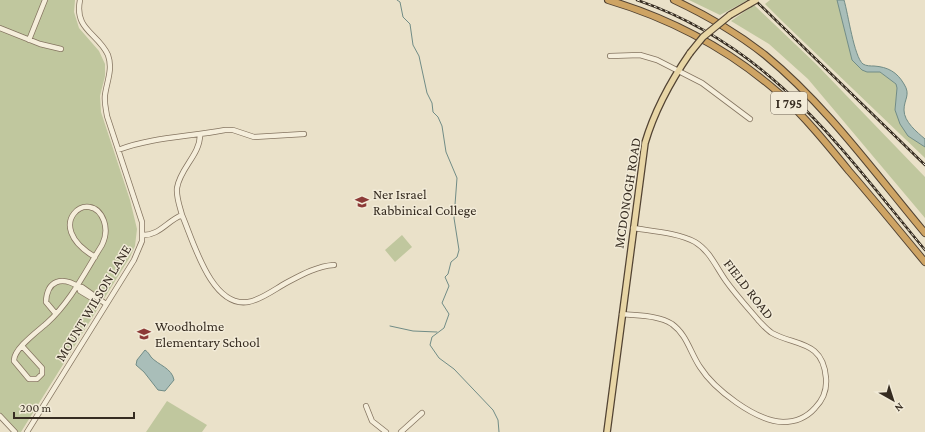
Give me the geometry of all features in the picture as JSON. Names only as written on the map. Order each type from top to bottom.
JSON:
[{"type":"highway","name":"I 795","points":[[608,0],[653,15],[701,38],[734,58],[763,80],[810,125],[925,262]]},
{"type":"highway","name":"I 795","points":[[674,0],[735,33],[783,71],[824,112],[925,233]]},
{"type":"main road","name":"MCDONOGH ROAD","points":[[607,432],[640,171],[649,130],[664,94],[678,70],[703,37],[730,15],[756,0]]},
{"type":"street","points":[[29,40],[45,0]]},
{"type":"street","name":"MOUNT WILSON LANE","points":[[27,432],[138,253],[142,235],[140,216],[105,106],[106,92],[110,75],[110,62],[103,48],[83,24],[79,11],[80,0]]},
{"type":"street","points":[[0,28],[29,40],[61,49]]},
{"type":"street","points":[[610,56],[647,56],[702,83],[750,119]]},
{"type":"street","points":[[118,150],[132,144],[233,130],[254,137],[304,134]]},
{"type":"street","points":[[200,135],[199,147],[180,178],[177,189],[182,215],[196,252],[204,268],[223,294],[238,302],[252,301],[309,271],[334,265]]},
{"type":"street","points":[[22,346],[42,368],[42,374],[37,379],[29,379],[15,364],[14,357],[22,346],[63,308],[78,287],[105,238],[105,225],[102,217],[95,210],[81,208],[70,218],[69,229],[80,246],[94,257]]},
{"type":"street","points":[[142,235],[153,235],[170,221],[182,215]]},
{"type":"street","name":"FIELD ROAD","points":[[622,314],[658,318],[671,324],[685,338],[699,365],[710,380],[735,401],[762,416],[782,422],[800,419],[813,410],[824,393],[826,380],[824,369],[816,353],[803,344],[778,336],[766,328],[733,290],[703,248],[688,239],[633,228]]},
{"type":"street","points":[[56,314],[46,302],[49,288],[56,282],[63,280],[69,281],[78,287],[80,291],[90,297],[94,296],[106,304]]},
{"type":"street","points":[[366,406],[372,421],[386,432]]},
{"type":"street","points":[[401,432],[422,413]]},
{"type":"street","points":[[0,416],[15,432]]},
{"type":"green space","points":[[0,0],[75,0],[74,12],[79,28],[99,51],[105,64],[105,76],[100,96],[101,112],[130,200],[137,229],[135,246],[130,257],[21,432],[18,432],[0,413]]},
{"type":"green space","points":[[689,0],[748,0],[720,15]]},
{"type":"green space","points":[[770,0],[837,0],[852,60],[867,72],[880,72],[896,84],[895,110],[918,141],[925,147],[925,158],[765,4]]},
{"type":"green space","points":[[754,5],[816,64],[925,177],[925,218],[808,79],[769,44],[731,21]]},
{"type":"green space","points":[[402,235],[412,247],[395,262],[385,250]]},
{"type":"green space","points":[[167,401],[207,425],[202,432],[146,432]]},
{"type":"water","points":[[837,0],[844,0],[854,44],[863,64],[888,69],[895,73],[904,84],[907,91],[904,106],[906,119],[925,139],[925,147],[908,136],[900,124],[895,110],[896,84],[880,72],[867,72],[862,70],[852,60]]},
{"type":"water","points":[[145,350],[154,360],[171,372],[173,376],[174,380],[165,391],[158,390],[144,372],[136,365],[137,360]]},
{"type":"waterway","points":[[397,0],[400,2],[403,17],[410,24],[413,45],[419,56],[427,93],[432,103],[433,112],[438,117],[442,126],[446,152],[457,178],[454,218],[459,250],[457,257],[451,262],[448,274],[445,277],[449,286],[442,303],[449,314],[444,328],[432,337],[430,345],[439,358],[454,369],[493,410],[498,420],[499,432]]},
{"type":"waterway","points":[[390,326],[413,331],[437,332]]},
{"type":"railway","points":[[637,0],[684,20],[726,44],[764,72],[799,103],[831,137],[925,250]]},
{"type":"railway","points":[[755,0],[925,165]]},
{"type":"place","name":"Ner Israel Rabbinical College","points":[[362,202]]},
{"type":"place","name":"Woodholme Elementary School","points":[[144,334]]}]
